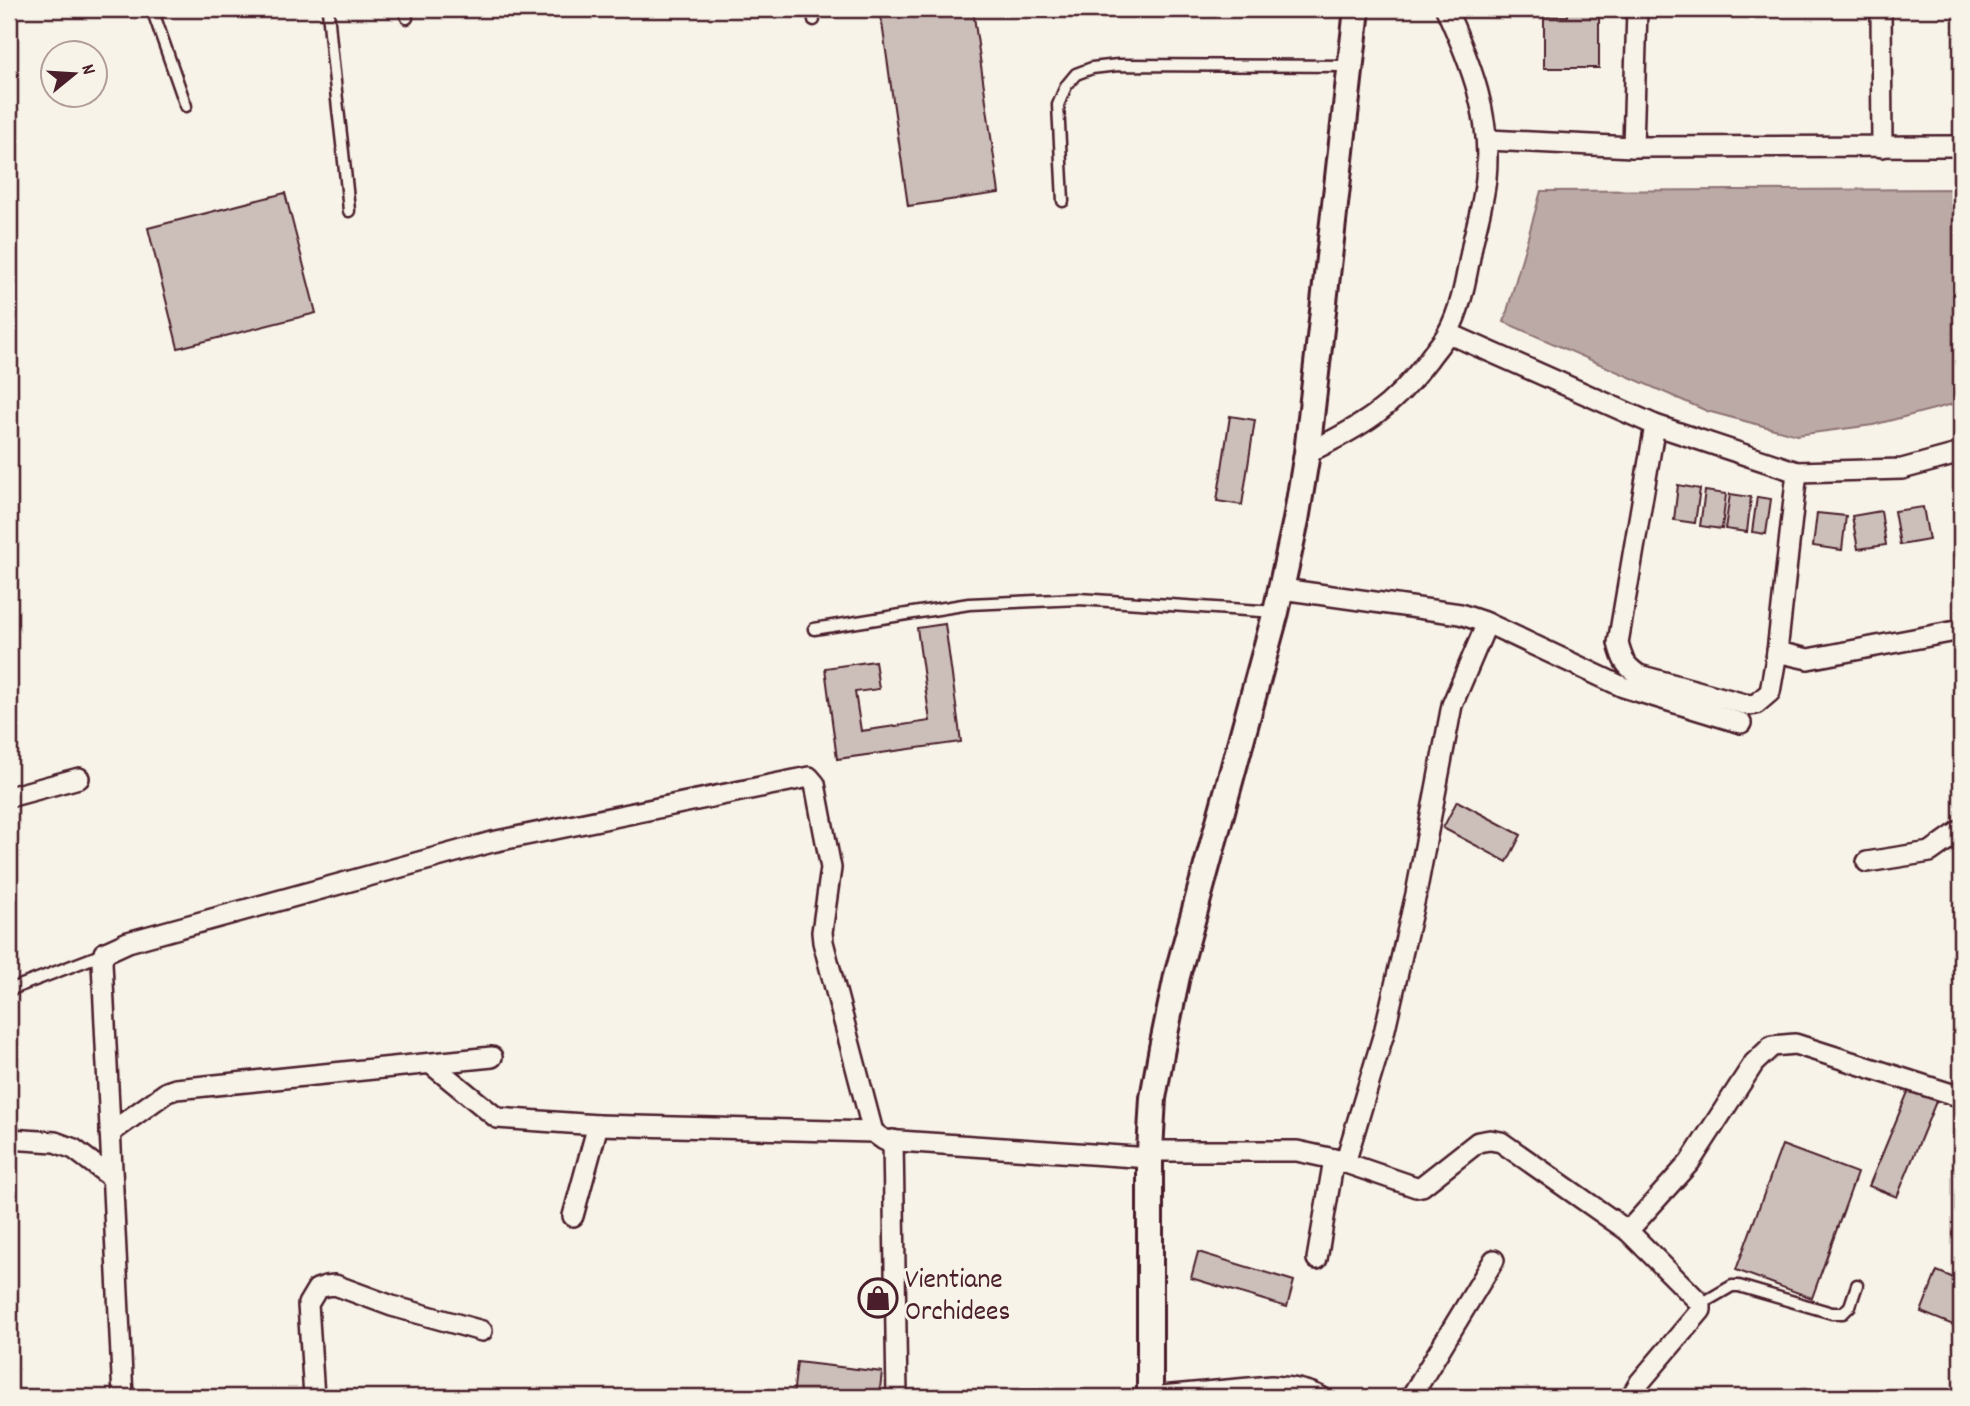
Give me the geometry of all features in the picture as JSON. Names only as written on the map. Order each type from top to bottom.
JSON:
[{"type":"street","points":[[1321,1397],[1289,1387],[1271,1386],[1150,1397],[1150,1155],[1153,1098],[1177,976],[1279,600],[1296,520],[1307,453],[1357,9]]},
{"type":"street","points":[[1307,453],[1349,432],[1380,412],[1419,372],[1448,333],[1461,296],[1486,181],[1488,140],[1467,58],[1446,9]]},
{"type":"street","points":[[1633,148],[1637,9]]},
{"type":"street","points":[[1881,9],[1882,147]]},
{"type":"street","points":[[1488,140],[1633,148],[1961,146]]},
{"type":"street","points":[[1448,333],[1655,425],[1797,472],[1902,469],[1961,453]]},
{"type":"street","points":[[1655,425],[1618,643],[1622,659],[1639,675],[1748,705],[1756,704],[1770,692],[1797,472]]},
{"type":"street","points":[[1279,600],[1460,614],[1487,623],[1623,687],[1741,723]]},
{"type":"street","points":[[1317,1259],[1339,1161],[1387,1020],[1416,894],[1452,705],[1487,623]]},
{"type":"street","points":[[1777,652],[1808,659],[1961,630]]},
{"type":"street","points":[[123,1397],[102,962],[104,953],[128,942],[492,842],[809,777],[815,783],[831,868],[822,932],[823,943],[873,1132]]},
{"type":"street","points":[[9,797],[79,778]]},
{"type":"street","points":[[1867,862],[1930,852],[1961,830]]},
{"type":"street","points":[[1629,1231],[1690,1162],[1755,1063],[1772,1046],[1795,1044],[1961,1097]]},
{"type":"street","points":[[110,1133],[176,1088],[492,1057]]},
{"type":"street","points":[[431,1064],[497,1118],[598,1125],[873,1132],[884,1140],[1150,1155],[1297,1151],[1339,1161],[1416,1187],[1422,1186],[1478,1142],[1501,1142],[1629,1231],[1701,1304],[1702,1310],[1640,1382],[1631,1397]]},
{"type":"street","points":[[573,1216],[598,1125]]},
{"type":"street","points":[[9,1139],[55,1142],[74,1150],[112,1178]]},
{"type":"street","points":[[893,1140],[897,1397]]},
{"type":"street","points":[[1411,1397],[1494,1261]]},
{"type":"street","points":[[314,1397],[308,1304],[317,1289],[335,1286],[392,1306],[481,1331]]},
{"type":"lane","points":[[152,9],[186,106]]},
{"type":"lane","points":[[328,9],[332,70],[349,211]]},
{"type":"lane","points":[[813,9],[814,20]]},
{"type":"lane","points":[[1063,201],[1058,105],[1066,86],[1076,74],[1092,68],[1118,65],[1349,66]]},
{"type":"lane","points":[[814,629],[970,604],[1079,599],[1279,600]]},
{"type":"lane","points":[[9,990],[104,953]]},
{"type":"lane","points":[[1701,1304],[1732,1286],[1739,1286],[1832,1313],[1843,1313],[1850,1306],[1857,1285]]},
{"type":"shaded area","points":[[1961,189],[1961,402],[1873,425],[1797,435],[1707,411],[1504,322],[1541,191]]},
{"type":"building","points":[[880,9],[973,9],[999,193],[908,206]]},
{"type":"building","points":[[1568,9],[1599,9],[1599,68],[1544,68],[1544,16],[1568,16]]},
{"type":"building","points":[[285,193],[316,313],[178,348],[148,228]]},
{"type":"building","points":[[1230,416],[1255,420],[1242,505],[1217,501]]},
{"type":"building","points":[[1678,485],[1700,489],[1695,523],[1674,520]]},
{"type":"building","points":[[1705,491],[1726,494],[1722,529],[1700,526]]},
{"type":"building","points":[[1730,494],[1751,497],[1747,532],[1725,529]]},
{"type":"building","points":[[1757,497],[1771,499],[1766,534],[1752,532]]},
{"type":"building","points":[[1923,507],[1929,540],[1900,545],[1894,511]]},
{"type":"building","points":[[1881,511],[1886,545],[1858,549],[1852,516]]},
{"type":"building","points":[[1817,513],[1846,516],[1842,550],[1813,546]]},
{"type":"building","points":[[945,624],[961,742],[837,759],[825,668],[875,661],[879,689],[855,692],[861,731],[930,721],[917,628]]},
{"type":"building","points":[[1457,801],[1521,835],[1507,862],[1443,828]]},
{"type":"building","points":[[1910,1087],[1937,1099],[1897,1197],[1869,1186]]},
{"type":"building","points":[[1782,1145],[1857,1173],[1812,1298],[1736,1270]]},
{"type":"building","points":[[1198,1252],[1294,1281],[1287,1307],[1191,1278]]},
{"type":"building","points":[[1937,1271],[1961,1281],[1961,1305],[1953,1325],[1921,1312]]},
{"type":"building","points":[[797,1362],[882,1372],[879,1397],[793,1397]]},
{"type":"place","name":"Vientiane Orchidees","points":[[878,1298]]}]
